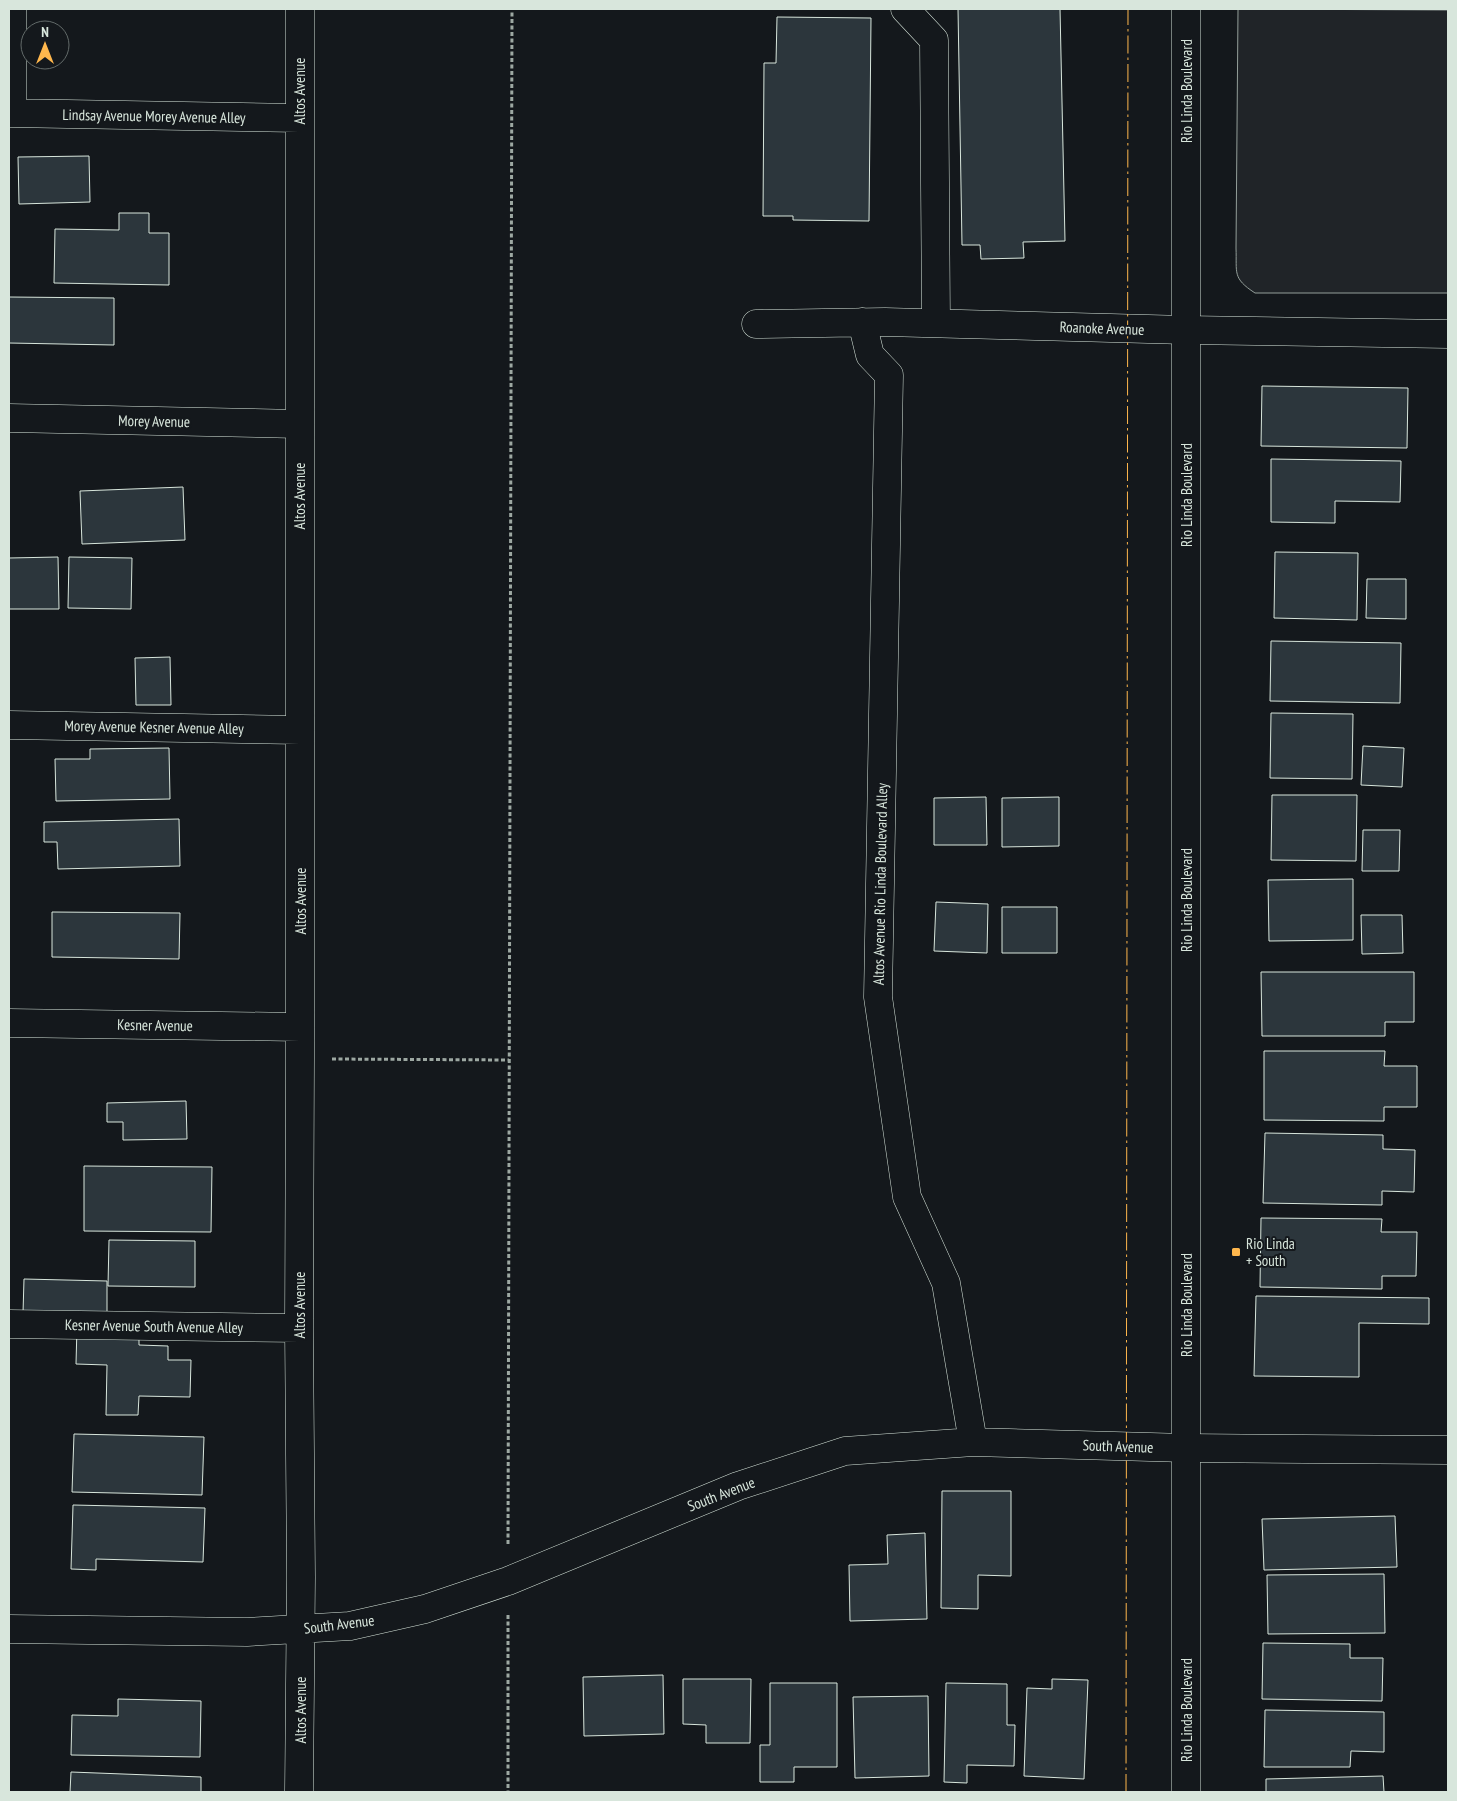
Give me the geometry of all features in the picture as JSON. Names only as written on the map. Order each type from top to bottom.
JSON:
[{"type":"street","points":[[10,113],[12,9]]},
{"type":"street","name":"Altos Avenue","points":[[299,1792],[300,9]]},
{"type":"street","points":[[905,9],[934,40],[936,323]]},
{"type":"street","name":"Rio Linda Boulevard","points":[[1186,9],[1186,1792]]},
{"type":"street","name":"Lindsay Avenue Morey Avenue Alley","points":[[10,113],[299,118]]},
{"type":"street","name":"Altos Avenue Rio Linda Boulevard Alley","points":[[862,322],[870,355],[889,375],[878,997],[907,1198],[946,1283],[973,1442]]},
{"type":"street","name":"Roanoke Avenue","points":[[756,324],[936,323],[1186,330],[1448,334]]},
{"type":"street","name":"Morey Avenue","points":[[9,418],[299,424]]},
{"type":"street","name":"Morey Avenue Kesner Avenue Alley","points":[[9,725],[300,730]]},
{"type":"street","name":"Kesner Avenue","points":[[9,1023],[300,1027]]},
{"type":"street","name":"Kesner Avenue South Avenue Alley","points":[[9,1324],[299,1328]]},
{"type":"street","name":"South Avenue","points":[[9,1628],[247,1632],[350,1626],[425,1609],[508,1581],[738,1486],[845,1451],[973,1442],[1186,1448],[1448,1450]]},
{"type":"path","points":[[508,1541],[512,9]]},
{"type":"path","points":[[326,1059],[509,1060]]},
{"type":"path","points":[[508,1620],[508,1792]]},
{"type":"shaded area","points":[[1238,9],[1448,10],[1448,293],[1255,293],[1239,279],[1236,269]]},
{"type":"building","points":[[958,9],[1060,9],[1065,241],[1023,242],[1024,258],[981,259],[980,245],[962,245]]},
{"type":"building","points":[[777,17],[871,18],[869,221],[793,220],[793,216],[763,216],[764,63],[776,63]]},
{"type":"building","points":[[89,156],[90,202],[19,204],[18,157]]},
{"type":"building","points":[[119,213],[149,213],[149,233],[169,233],[169,285],[54,283],[55,229],[119,230]]},
{"type":"building","points":[[9,297],[114,298],[114,345],[9,343]]},
{"type":"building","points":[[1262,386],[1408,388],[1407,448],[1261,446]]},
{"type":"building","points":[[1271,459],[1401,461],[1400,502],[1335,501],[1335,523],[1271,522]]},
{"type":"building","points":[[183,487],[185,540],[82,544],[80,491]]},
{"type":"building","points":[[1275,552],[1358,553],[1357,620],[1274,618]]},
{"type":"building","points":[[58,557],[59,609],[9,609],[9,558]]},
{"type":"building","points":[[69,557],[132,558],[131,609],[68,608]]},
{"type":"building","points":[[1367,579],[1406,579],[1406,619],[1366,618]]},
{"type":"building","points":[[1271,641],[1401,643],[1400,703],[1270,701]]},
{"type":"building","points":[[170,657],[171,705],[136,705],[135,658]]},
{"type":"building","points":[[1271,713],[1353,714],[1352,779],[1270,778]]},
{"type":"building","points":[[1363,746],[1404,748],[1402,787],[1361,785]]},
{"type":"building","points":[[169,748],[170,799],[56,801],[55,759],[90,759],[90,749]]},
{"type":"building","points":[[1272,795],[1357,795],[1356,861],[1271,860]]},
{"type":"building","points":[[986,797],[987,845],[934,845],[934,798]]},
{"type":"building","points":[[1059,797],[1059,846],[1002,847],[1002,798]]},
{"type":"building","points":[[179,819],[180,866],[58,869],[57,842],[44,842],[44,822]]},
{"type":"building","points":[[1363,830],[1400,830],[1399,871],[1362,871]]},
{"type":"building","points":[[1353,879],[1353,940],[1269,941],[1268,880]]},
{"type":"building","points":[[936,902],[988,904],[987,953],[934,951]]},
{"type":"building","points":[[1002,907],[1057,907],[1057,953],[1002,953]]},
{"type":"building","points":[[52,912],[180,913],[179,959],[52,957]]},
{"type":"building","points":[[1361,915],[1402,915],[1403,953],[1362,954]]},
{"type":"building","points":[[1261,972],[1414,972],[1414,1022],[1385,1022],[1385,1036],[1262,1036]]},
{"type":"building","points":[[1264,1051],[1385,1051],[1384,1066],[1417,1066],[1417,1107],[1384,1107],[1384,1121],[1264,1120]]},
{"type":"building","points":[[186,1101],[187,1139],[123,1140],[123,1122],[107,1122],[107,1103]]},
{"type":"building","points":[[1265,1133],[1383,1135],[1383,1149],[1415,1150],[1414,1192],[1382,1191],[1382,1205],[1263,1203]]},
{"type":"building","points":[[84,1166],[212,1167],[211,1232],[84,1231]]},
{"type":"building","points":[[1261,1218],[1382,1219],[1381,1232],[1417,1232],[1416,1276],[1382,1276],[1382,1289],[1260,1287]]},
{"type":"building","points":[[109,1240],[195,1241],[195,1287],[108,1286]]},
{"type":"building","points":[[24,1279],[107,1281],[107,1314],[23,1313]]},
{"type":"building","points":[[1256,1296],[1429,1298],[1429,1324],[1359,1323],[1359,1377],[1254,1376]]},
{"type":"building","points":[[77,1326],[139,1327],[139,1345],[168,1346],[168,1360],[191,1360],[190,1397],[139,1396],[138,1415],[106,1415],[107,1365],[76,1364]]},
{"type":"building","points":[[74,1434],[204,1437],[202,1495],[72,1492]]},
{"type":"building","points":[[942,1491],[1011,1491],[1011,1576],[978,1575],[978,1609],[941,1608]]},
{"type":"building","points":[[73,1505],[205,1508],[203,1562],[96,1559],[96,1570],[71,1569]]},
{"type":"building","points":[[1395,1516],[1397,1567],[1264,1570],[1262,1519]]},
{"type":"building","points":[[925,1533],[927,1619],[850,1621],[849,1565],[888,1564],[887,1535]]},
{"type":"building","points":[[1384,1574],[1385,1633],[1268,1634],[1267,1575]]},
{"type":"building","points":[[1263,1643],[1350,1644],[1350,1658],[1383,1658],[1382,1701],[1262,1699]]},
{"type":"building","points":[[663,1675],[664,1734],[584,1736],[583,1677]]},
{"type":"building","points":[[683,1679],[751,1679],[750,1743],[706,1743],[706,1725],[683,1724]]},
{"type":"building","points":[[1052,1679],[1088,1680],[1084,1779],[1024,1776],[1027,1688],[1052,1689]]},
{"type":"building","points":[[770,1683],[837,1683],[837,1767],[794,1767],[794,1782],[760,1782],[760,1745],[770,1745]]},
{"type":"building","points":[[946,1683],[1007,1684],[1007,1725],[1015,1725],[1014,1766],[967,1765],[967,1783],[944,1782]]},
{"type":"building","points":[[928,1696],[929,1776],[855,1778],[853,1697]]},
{"type":"building","points":[[118,1699],[201,1701],[200,1757],[71,1755],[72,1715],[118,1716]]},
{"type":"building","points":[[1265,1710],[1384,1712],[1384,1752],[1351,1751],[1350,1767],[1264,1767]]},
{"type":"building","points":[[71,1772],[201,1777],[201,1792],[70,1792]]},
{"type":"building","points":[[1383,1776],[1384,1792],[1266,1792],[1266,1779]]},
{"type":"power","points":[[1126,1792],[1128,9]]},
{"type":"place","name":"Rio Linda + South","points":[[1236,1252]]}]
